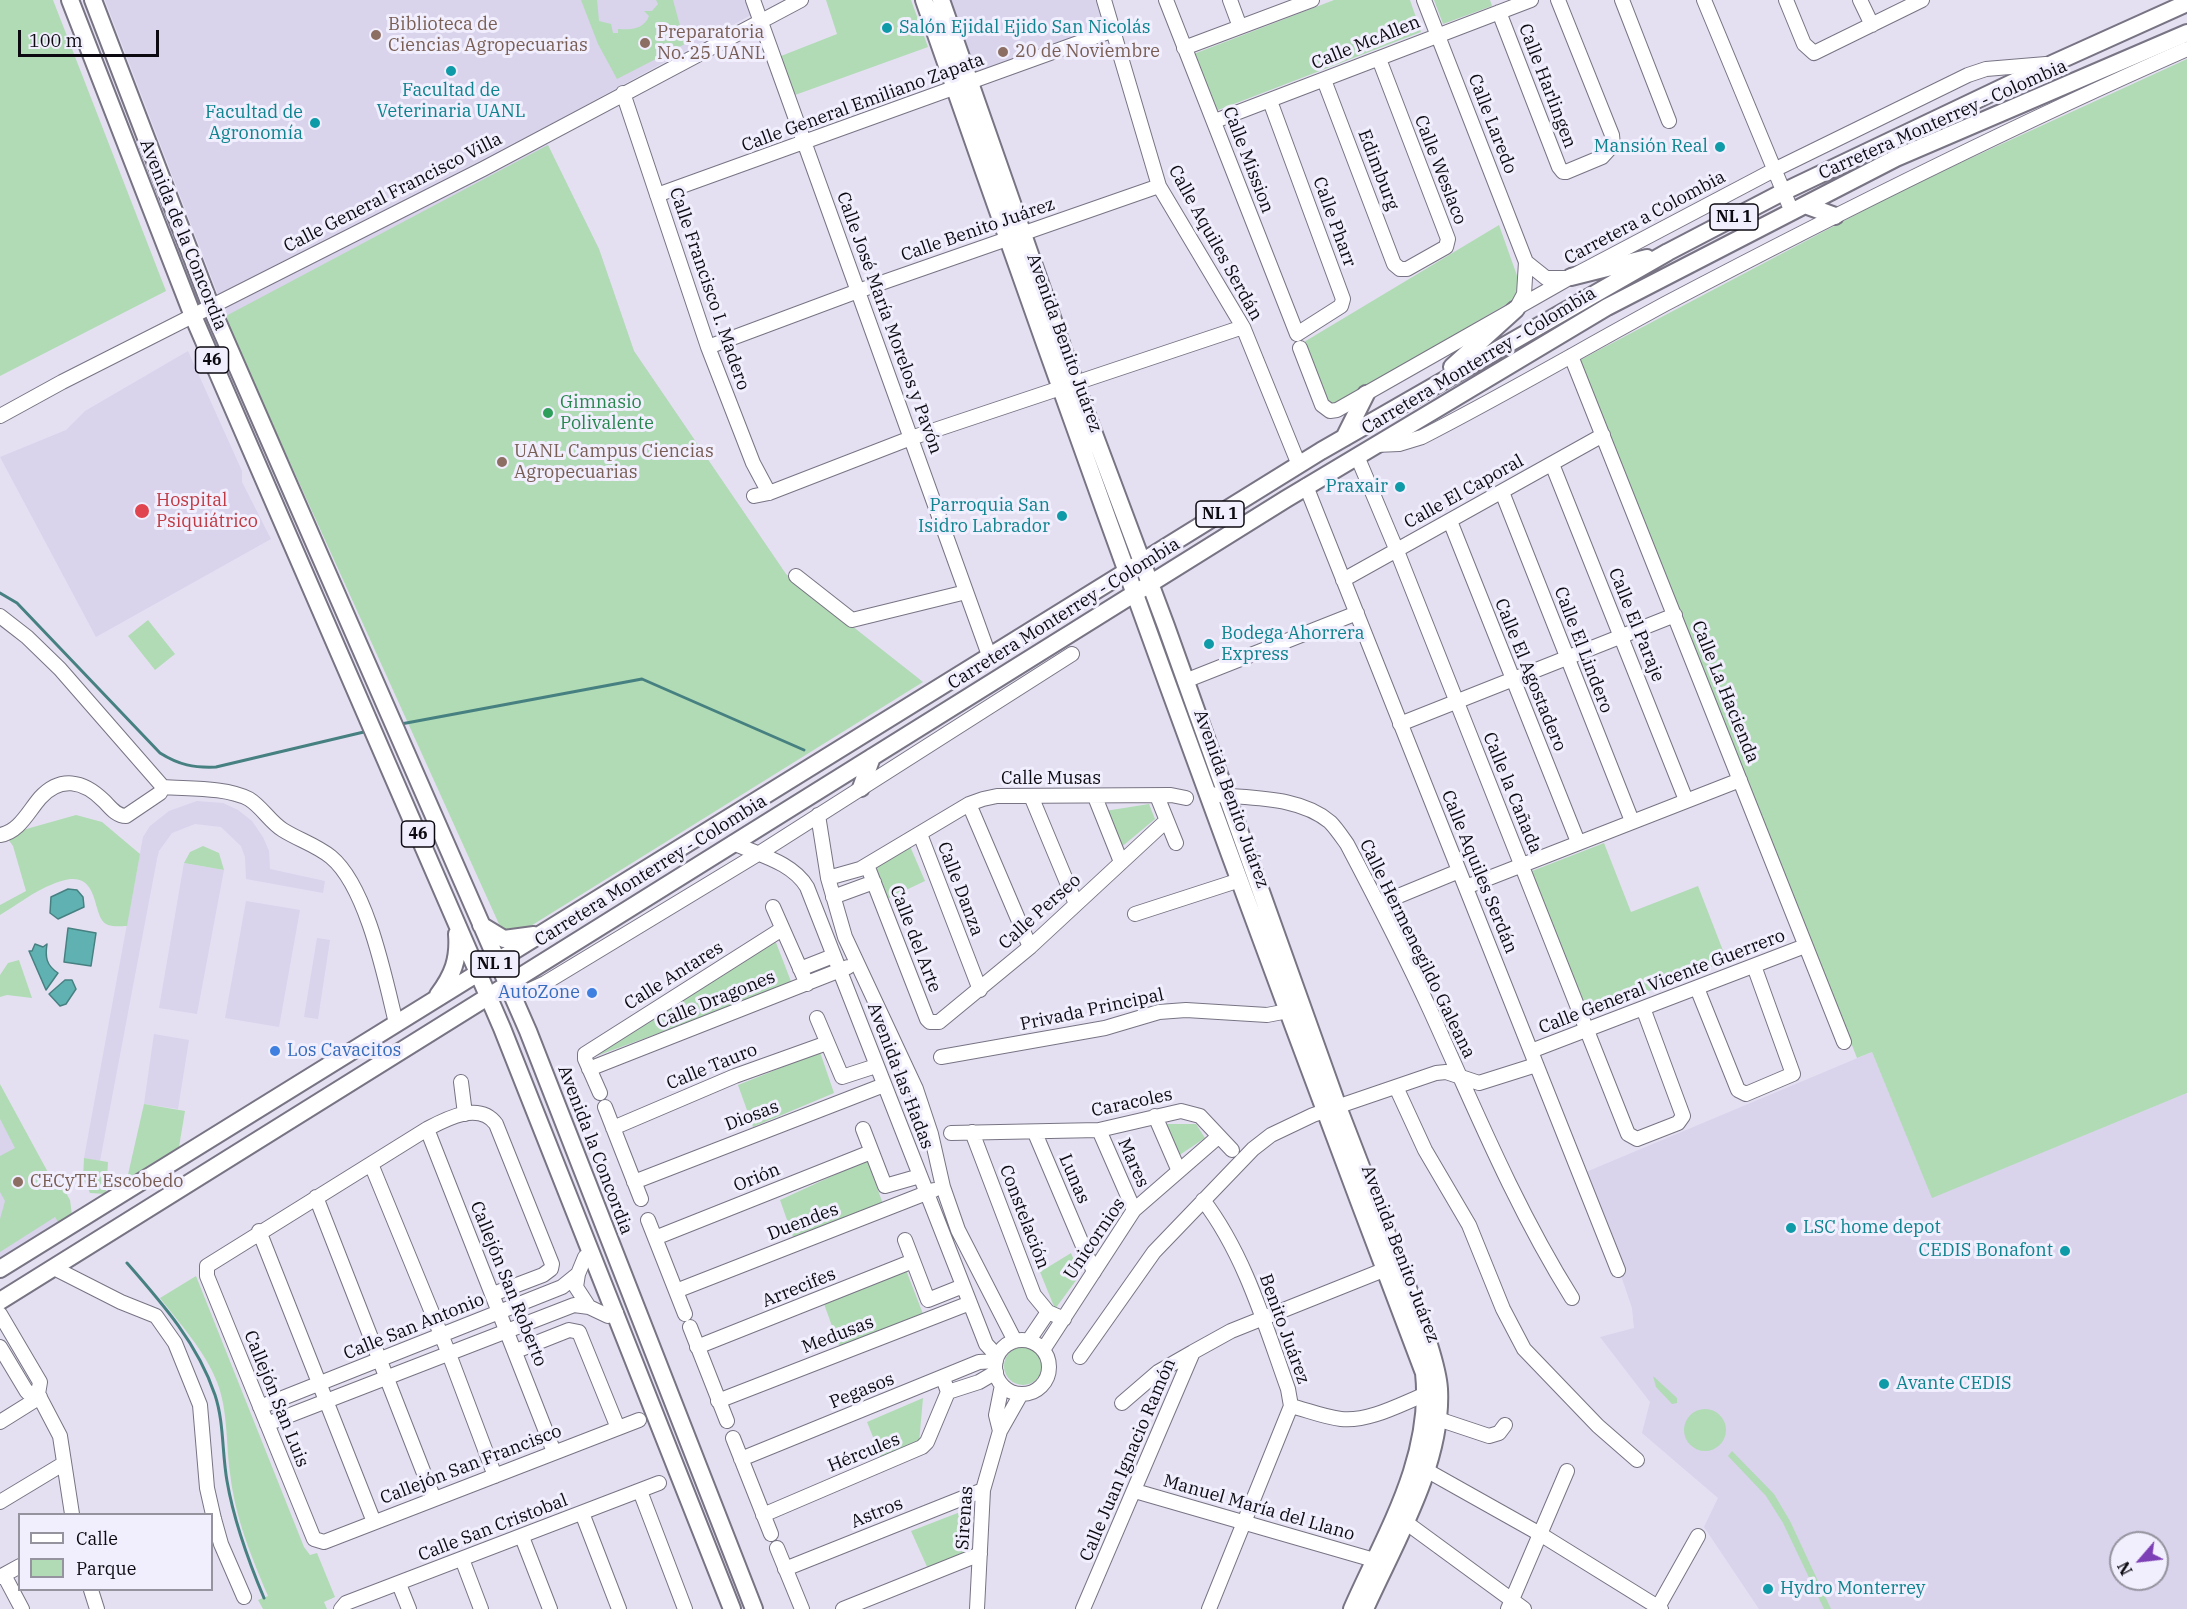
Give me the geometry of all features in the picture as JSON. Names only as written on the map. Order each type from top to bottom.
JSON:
[{"type":"main road","name":"Avenida de la Concordia","points":[[70,0],[193,316],[456,921]]},
{"type":"main road","name":"Avenida de la Concordia","points":[[93,0],[211,307],[386,710]]},
{"type":"main road","name":"Avenida Benito Juárez","points":[[924,0],[963,86],[1024,234],[1068,386]]},
{"type":"main road","name":"Avenida Benito Juárez","points":[[941,0],[1006,240],[1068,386],[1331,1109],[1424,1373],[1426,1394],[1424,1429],[1419,1454],[1352,1609]]},
{"type":"main road","name":"Carretera Monterrey - Colombia","points":[[0,1269],[1299,465],[1431,387],[1668,252],[1783,192],[2054,63],[2187,3]]},
{"type":"main road","name":"Carretera Monterrey - Colombia","points":[[0,1301],[488,996],[510,991],[619,915],[732,843],[1306,486],[1607,306],[1896,158],[2187,33]]},
{"type":"main road","points":[[1798,208],[1835,216]]},
{"type":"main road","points":[[1571,277],[1668,252]]},
{"type":"main road","points":[[1431,387],[1516,309]]},
{"type":"main road","points":[[1344,438],[1365,394]]},
{"type":"main road","name":"Avenida Benito Juárez","points":[[1142,588],[1185,681],[1240,880],[1288,1011],[1426,1335],[1439,1385],[1438,1419],[1426,1470],[1365,1609]]},
{"type":"main road","name":"Avenida la Concordia","points":[[386,710],[510,991],[754,1609]]},
{"type":"main road","points":[[861,788],[872,757]]},
{"type":"main road","points":[[435,999],[455,967],[458,950],[456,921]]},
{"type":"main road","name":"46","points":[[456,921],[535,1110],[732,1609]]},
{"type":"main road","points":[[481,925],[496,936],[509,940],[544,933]]},
{"type":"main road","points":[[535,1110],[555,1101]]},
{"type":"main road","points":[[592,1254],[612,1246]]},
{"type":"main road","points":[[616,1313],[635,1305]]},
{"type":"street","name":"Calle José María Morelos y Pavón","points":[[753,0],[990,658]]},
{"type":"street","name":"Calle General Francisco Villa","points":[[0,417],[483,168],[801,0]]},
{"type":"street","name":"Calle Aquiles Serdán","points":[[1104,0],[1159,186],[1243,327],[1299,465]]},
{"type":"street","name":"Calle Mission","points":[[1166,0],[1296,334]]},
{"type":"street","points":[[1230,0],[1240,27]]},
{"type":"street","points":[[1185,48],[1292,4],[1312,0]]},
{"type":"street","name":"Calle Laredo","points":[[1424,0],[1526,262],[1524,294],[1516,309]]},
{"type":"street","name":"Calle McAllen","points":[[1215,121],[1531,0]]},
{"type":"street","name":"Calle Harlingen","points":[[1499,12],[1563,172],[1602,157],[1612,149],[1612,135],[1558,0]]},
{"type":"street","points":[[1622,0],[1670,121]]},
{"type":"street","points":[[1704,0],[1783,192],[1798,208]]},
{"type":"street","points":[[1786,0],[1804,44],[1814,53],[1922,0]]},
{"type":"street","points":[[1860,0],[1872,25]]},
{"type":"street","name":"Calle General Emiliano Zapata","points":[[657,195],[1114,30]]},
{"type":"street","name":"NL 1","points":[[1377,445],[1399,444],[1422,437],[1835,216],[1943,162],[2187,49]]},
{"type":"street","name":"Calle Weslaco","points":[[1378,59],[1448,239],[1444,248],[1402,270]]},
{"type":"street","name":"Carretera a Colombia","points":[[1300,348],[1326,409],[1336,410],[1571,277],[1774,170],[1968,75],[1986,69],[2054,63]]},
{"type":"street","name":"Edimburg","points":[[1324,80],[1395,264],[1402,270]]},
{"type":"street","name":"Calle Francisco I. Madero","points":[[623,93],[708,347],[753,463],[769,493]]},
{"type":"street","name":"Calle Pharr","points":[[1270,100],[1343,299],[1341,306],[1296,334]]},
{"type":"street","name":"Calle Benito Juárez","points":[[708,347],[858,291],[1159,186]]},
{"type":"street","points":[[1526,262],[1546,278],[1571,277]]},
{"type":"street","points":[[754,496],[769,493],[911,438],[1243,327]]},
{"type":"street","name":"Calle La Hacienda","points":[[1571,356],[1844,1042]]},
{"type":"street","name":"Calle El Caporal","points":[[1343,580],[1603,435]]},
{"type":"street","name":"Calle la Cañada","points":[[1357,456],[1397,550],[1628,1134],[1638,1140],[1682,1120],[1681,1109],[1643,1008]]},
{"type":"street","name":"Calle El Paraje","points":[[1552,464],[1686,800]]},
{"type":"street","name":"Calle Aquiles Serdán","points":[[1306,486],[1618,1270]]},
{"type":"street","name":"Calle El Lindero","points":[[1502,492],[1632,821]]},
{"type":"street","name":"Calle El Agostadero","points":[[1450,521],[1511,680],[1578,842]]},
{"type":"street","points":[[796,576],[852,620],[966,592]]},
{"type":"street","points":[[1185,681],[1357,614]]},
{"type":"street","points":[[1400,724],[1675,615]]},
{"type":"street","points":[[0,616],[27,637],[60,669],[163,787],[237,794],[251,800],[285,831],[333,859],[347,878],[378,950],[396,1023]]},
{"type":"street","points":[[510,991],[545,983],[758,854],[1072,654]]},
{"type":"street","points":[[1466,887],[1740,780]]},
{"type":"street","points":[[0,835],[16,828],[47,791],[62,782],[75,782],[83,786],[122,816],[130,814],[160,793],[163,787]]},
{"type":"street","name":"Calle Hermenegildo Galeana","points":[[1217,795],[1276,801],[1304,807],[1330,822],[1347,844],[1379,904],[1534,1233],[1572,1298]]},
{"type":"street","name":"Calle Musas","points":[[828,878],[852,873],[969,804],[998,796],[1186,798]]},
{"type":"street","points":[[1031,796],[1076,903]]},
{"type":"street","points":[[1157,796],[1176,843]]},
{"type":"street","points":[[1095,797],[1121,862]]},
{"type":"street","points":[[969,804],[1030,947]]},
{"type":"street","name":"Avenida las Hadas","points":[[819,815],[833,897],[856,964],[916,1089],[931,1134],[943,1187],[972,1261],[1022,1340],[1043,1350]]},
{"type":"street","name":"Calle Perseo","points":[[934,1023],[944,1020],[1030,947],[1166,821]]},
{"type":"street","name":"Calle Danza","points":[[920,834],[980,990]]},
{"type":"street","name":"Avenida las Hadas","points":[[732,843],[784,865],[802,879],[986,1344],[996,1363],[1002,1385]]},
{"type":"street","name":"Calle del Arte","points":[[867,865],[927,1019],[934,1023]]},
{"type":"street","points":[[1379,904],[1459,871]]},
{"type":"street","points":[[1135,914],[1240,880]]},
{"type":"street","points":[[833,897],[874,882]]},
{"type":"street","points":[[773,907],[807,984]]},
{"type":"street","points":[[619,915],[630,932]]},
{"type":"street","name":"Calle Antares","points":[[589,1069],[585,1054],[782,929]]},
{"type":"street","name":"Calle General Vicente Guerrero","points":[[1531,1051],[1805,946]]},
{"type":"street","points":[[800,969],[833,956]]},
{"type":"street","name":"Calle Dragones","points":[[589,1069],[856,964]]},
{"type":"street","points":[[1697,988],[1738,1089],[1746,1094],[1790,1077],[1793,1070],[1754,966]]},
{"type":"street","name":"Privada Principal","points":[[941,1057],[1106,1028],[1165,1011],[1267,1016],[1288,1011]]},
{"type":"street","points":[[817,1018],[842,1077],[876,1066]]},
{"type":"street","name":"Calle Tauro","points":[[613,1128],[735,1076],[826,1042]]},
{"type":"street","points":[[1080,1357],[1140,1268],[1259,1144],[1331,1109],[1436,1073],[1446,1072],[1472,1082],[1486,1082],[1536,1065]]},
{"type":"street","points":[[589,1069],[600,1093]]},
{"type":"street","points":[[461,1082],[465,1114]]},
{"type":"street","name":"Diosas","points":[[634,1182],[884,1085]]},
{"type":"street","points":[[1396,1087],[1425,1150],[1469,1225],[1503,1309],[1524,1349],[1598,1425],[1637,1460]]},
{"type":"street","points":[[604,1107],[641,1199]]},
{"type":"street","name":"Caracoles","points":[[951,1133],[1099,1130],[1181,1111],[1193,1112],[1232,1150]]},
{"type":"street","points":[[374,1522],[259,1232],[449,1118],[465,1114],[489,1117],[496,1124],[552,1264],[551,1269],[543,1275],[493,1294]]},
{"type":"street","points":[[1155,1116],[1178,1169]]},
{"type":"street","points":[[863,1129],[885,1186],[920,1176]]},
{"type":"street","name":"Callejón San Roberto","points":[[427,1130],[508,1330],[554,1452]]},
{"type":"street","name":"Mares","points":[[1099,1130],[1134,1210]]},
{"type":"street","name":"Constelación","points":[[972,1132],[1035,1295],[1048,1312]]},
{"type":"street","name":"Lunas","points":[[1035,1133],[1094,1272]]},
{"type":"street","name":"Unicornios","points":[[1043,1350],[1134,1210],[1178,1169],[1218,1137]]},
{"type":"street","name":"Orión","points":[[655,1238],[871,1152]]},
{"type":"street","points":[[370,1164],[449,1354],[495,1476]]},
{"type":"street","name":"Duendes","points":[[676,1291],[943,1187]]},
{"type":"street","points":[[316,1197],[389,1377],[434,1499]]},
{"type":"street","name":"Benito Juárez","points":[[1203,1200],[1229,1239],[1262,1318],[1288,1389],[1291,1407],[1209,1609]]},
{"type":"street","points":[[648,1220],[727,1421]]},
{"type":"street","name":"Callejón San Luis","points":[[259,1232],[212,1261],[206,1269],[316,1541]]},
{"type":"street","points":[[905,1240],[928,1300],[963,1286]]},
{"type":"street","name":"Calle San Antonio","points":[[260,1407],[566,1285],[578,1274],[585,1257],[592,1254]]},
{"type":"street","name":"Arrecifes","points":[[698,1347],[913,1261]]},
{"type":"street","points":[[54,1268],[121,1302],[156,1316],[171,1336],[200,1405],[207,1488],[221,1544],[244,1597]]},
{"type":"street","name":"Calle Juan Ignacio Ramón","points":[[1084,1607],[1193,1352],[1215,1338],[1386,1269]]},
{"type":"street","points":[[578,1274],[576,1287],[588,1307]]},
{"type":"street","points":[[546,1293],[553,1313]]},
{"type":"street","name":"Medusas","points":[[718,1401],[970,1303]]},
{"type":"street","name":"Calle San Antonio","points":[[267,1424],[574,1305],[588,1307],[608,1316],[616,1313]]},
{"type":"street","points":[[943,1378],[948,1392],[972,1385],[996,1363],[1001,1349],[1022,1340],[1048,1312],[1064,1319]]},
{"type":"street","points":[[0,1314],[40,1382],[39,1396],[56,1425],[72,1513]]},
{"type":"street","points":[[516,1351],[569,1330],[579,1332],[618,1428]]},
{"type":"street","points":[[0,1347],[27,1392],[39,1396]]},
{"type":"street","points":[[1002,1385],[1021,1394],[1033,1391],[1045,1379],[1048,1361],[1043,1350]]},
{"type":"street","points":[[1122,1403],[1158,1372],[1193,1352]]},
{"type":"street","name":"Pegasos","points":[[741,1459],[983,1360],[996,1363]]},
{"type":"street","points":[[15,1372],[29,1364]]},
{"type":"street","name":"Sirenas","points":[[1000,1431],[996,1407],[1002,1385]]},
{"type":"street","name":"Hércules","points":[[763,1515],[922,1448],[927,1442],[948,1392]]},
{"type":"street","name":"Sirenas","points":[[977,1609],[983,1490],[1000,1431],[1021,1394]]},
{"type":"street","points":[[1291,1407],[1342,1419],[1354,1418],[1426,1394]]},
{"type":"street","points":[[0,1422],[39,1396]]},
{"type":"street","points":[[1438,1419],[1489,1436],[1499,1433],[1505,1425]]},
{"type":"street","name":"Callejón San Francisco","points":[[316,1541],[324,1542],[639,1420]]},
{"type":"street","points":[[733,1438],[771,1534]]},
{"type":"street","points":[[0,1502],[63,1464]]},
{"type":"street","points":[[1426,1470],[1540,1534],[1659,1609],[1698,1536]]},
{"type":"street","points":[[1509,1604],[1567,1471]]},
{"type":"street","name":"Calle San Cristobal","points":[[341,1608],[346,1603],[659,1483]]},
{"type":"street","name":"Astros","points":[[785,1569],[983,1490]]},
{"type":"street","points":[[640,1491],[686,1609]]},
{"type":"street","name":"Manuel María del Llano","points":[[1135,1491],[1374,1560]]},
{"type":"street","points":[[582,1513],[619,1609]]},
{"type":"street","points":[[1404,1521],[1509,1604],[1524,1609]]},
{"type":"street","points":[[522,1537],[550,1609]]},
{"type":"street","points":[[777,1548],[802,1609]]},
{"type":"street","points":[[843,1609],[980,1554]]},
{"type":"street","points":[[462,1559],[481,1609]]},
{"type":"street","points":[[18,1567],[2,1576],[22,1609]]},
{"type":"street","points":[[399,1584],[409,1609]]},
{"type":"street","points":[[92,1591],[97,1609]]},
{"type":"street","points":[[1084,1607],[1099,1609]]},
{"type":"shaded area","name":"UANL Campus Ciencias Agropecuarias","points":[[105,0],[745,0],[751,15],[540,130],[599,249],[634,351],[786,574],[923,682],[499,924],[219,297]]},
{"type":"shaded area","name":"20 de Noviembre","points":[[948,0],[1096,0],[1107,29],[973,76]]},
{"type":"shaded area","name":"Hospital Psiquiátrico","points":[[188,351],[242,471],[242,482],[271,539],[96,637],[0,457],[66,430],[85,411]]},
{"type":"shaded area","points":[[197,801],[223,803],[238,810],[252,821],[263,837],[269,851],[270,869],[325,881],[323,893],[246,879],[245,857],[241,846],[221,827],[195,824],[172,833],[159,851],[157,859],[100,1161],[84,1158],[143,837],[150,826],[169,811]]},
{"type":"shaded area","points":[[184,863],[224,870],[197,1014],[159,1008]]},
{"type":"shaded area","points":[[68,889],[77,890],[83,897],[84,907],[58,919],[50,913],[51,897]]},
{"type":"shaded area","points":[[246,901],[300,910],[279,1027],[225,1018]]},
{"type":"shaded area","points":[[68,928],[96,933],[91,966],[64,962]]},
{"type":"shaded area","points":[[317,938],[330,940],[318,1019],[304,1017]]},
{"type":"shaded area","points":[[35,944],[43,947],[47,944],[47,960],[58,973],[46,990],[29,951],[32,951]]},
{"type":"shaded area","points":[[65,980],[72,980],[76,989],[66,1004],[60,1006],[49,994]]},
{"type":"shaded area","points":[[154,1034],[189,1040],[178,1109],[144,1104]]},
{"type":"shaded area","points":[[1872,1052],[1933,1197],[2187,1093],[2187,1609],[1759,1609],[1704,1527],[1718,1498],[1642,1433],[1650,1402],[1600,1337],[1634,1328],[1632,1308],[1586,1172]]},
{"type":"shaded area","name":"CECyTE Escobedo","points":[[0,1119],[59,1224],[0,1260]]},
{"type":"green space","points":[[0,0],[53,0],[166,291],[0,376]]},
{"type":"green space","points":[[581,0],[597,0],[599,21],[611,24],[613,33],[618,33],[618,29],[632,29],[644,24],[649,16],[644,11],[652,11],[658,4],[656,0],[673,0],[685,44],[617,79],[598,44]]},
{"type":"green space","points":[[826,0],[911,0],[928,47],[795,95],[781,56],[837,34]]},
{"type":"green space","points":[[1334,0],[1410,0],[1421,32],[1213,112],[1191,55]]},
{"type":"green space","points":[[1434,0],[1490,0],[1492,6],[1443,24]]},
{"type":"green space","points":[[2187,59],[2187,1093],[1932,1198],[1872,1052],[1857,1058],[1580,360],[1910,186]]},
{"type":"green space","name":"UANL Campus Ciencias Agropecuarias","points":[[548,145],[599,249],[634,351],[786,574],[923,682],[521,932],[509,933],[499,924],[224,317]]},
{"type":"green space","points":[[1499,225],[1520,284],[1512,301],[1330,407],[1324,398],[1304,342]]},
{"type":"green space","points":[[148,620],[175,654],[155,670],[128,636]]},
{"type":"green space","points":[[1149,804],[1155,819],[1119,849],[1105,811]]},
{"type":"green space","points":[[76,815],[102,822],[140,854],[127,926],[108,925],[102,920],[88,885],[80,880],[69,879],[39,890],[0,915],[0,905],[26,891],[13,846],[5,835]]},
{"type":"green space","points":[[1604,843],[1631,912],[1698,886],[1727,961],[1589,1014],[1530,874],[1532,871]]},
{"type":"green space","points":[[909,844],[925,881],[887,899],[873,866]]},
{"type":"green space","points":[[203,846],[219,853],[224,870],[184,863],[190,852]]},
{"type":"green space","points":[[775,940],[792,984],[591,1058]]},
{"type":"green space","points":[[19,960],[32,998],[7,995],[0,997],[0,975],[8,963]]},
{"type":"green space","points":[[820,1052],[834,1093],[753,1127],[738,1085]]},
{"type":"green space","points":[[0,1084],[50,1176],[55,1173],[70,1200],[72,1215],[59,1224],[55,1217],[0,1252],[0,1219],[5,1201],[0,1192],[0,1156],[15,1148],[0,1119]]},
{"type":"green space","points":[[144,1104],[185,1111],[179,1147],[127,1179]]},
{"type":"green space","points":[[1167,1124],[1196,1124],[1205,1138],[1178,1156]]},
{"type":"green space","points":[[84,1158],[108,1162],[106,1194],[90,1193],[83,1178]]},
{"type":"green space","points":[[867,1160],[883,1204],[793,1237],[780,1200]]},
{"type":"green space","points":[[1071,1253],[1080,1275],[1055,1309],[1040,1272]]},
{"type":"green space","points":[[906,1270],[923,1314],[840,1348],[824,1304]]},
{"type":"green space","points":[[196,1276],[304,1547],[310,1555],[317,1553],[335,1597],[324,1602],[327,1609],[263,1609],[258,1600],[268,1596],[250,1551],[232,1489],[221,1393],[199,1349],[160,1298]]},
{"type":"green space","points":[[1023,1347],[1036,1353],[1042,1366],[1036,1379],[1023,1385],[1010,1379],[1004,1366],[1010,1353]]},
{"type":"green space","points":[[1653,1376],[1677,1398],[1677,1403],[1672,1404],[1656,1387]]},
{"type":"green space","points":[[923,1398],[919,1443],[881,1457],[867,1422]]},
{"type":"green space","points":[[1705,1409],[1713,1410],[1720,1415],[1725,1422],[1725,1438],[1720,1445],[1713,1450],[1705,1451],[1697,1450],[1690,1445],[1685,1438],[1684,1430],[1685,1422],[1690,1415],[1697,1410]]},
{"type":"green space","points":[[1732,1451],[1774,1494],[1790,1521],[1831,1609],[1824,1609],[1783,1523],[1766,1496],[1728,1456]]},
{"type":"green space","points":[[968,1509],[968,1553],[928,1569],[911,1531]]},
{"type":"waterway","points":[[0,593],[17,603],[160,753],[180,763],[216,767],[368,731]]},
{"type":"waterway","points":[[401,724],[642,679],[804,750]]},
{"type":"waterway","points":[[127,1263],[178,1325],[208,1376],[220,1416],[225,1470],[233,1511],[264,1598]]},
{"type":"place","name":"Salón Ejidal Ejido San Nicolás","points":[[887,28]]},
{"type":"place","name":"Biblioteca de Ciencias Agropecuarias","points":[[376,35]]},
{"type":"place","name":"Preparatoria No. 25 UANL","points":[[645,43]]},
{"type":"place","name":"20 de Noviembre","points":[[1003,52]]},
{"type":"place","name":"Facultad de Veterinaria UANL","points":[[451,71]]},
{"type":"place","name":"Facultad de Agronomía","points":[[315,123]]},
{"type":"place","name":"Mansión Real","points":[[1720,147]]},
{"type":"place","name":"Gimnasio Polivalente","points":[[548,413]]},
{"type":"place","name":"UANL Campus Ciencias Agropecuarias","points":[[502,462]]},
{"type":"place","name":"Praxair","points":[[1400,487]]},
{"type":"place","name":"Hospital Psiquiátrico","points":[[142,511]]},
{"type":"place","name":"Parroquia San Isidro Labrador","points":[[1062,516]]},
{"type":"place","name":"Bodega Ahorrera Express","points":[[1209,644]]},
{"type":"place","name":"AutoZone","points":[[592,993]]},
{"type":"place","name":"Los Cavacitos","points":[[275,1051]]},
{"type":"place","name":"CECyTE Escobedo","points":[[18,1182]]},
{"type":"place","name":"LSC home depot","points":[[1791,1228]]},
{"type":"place","name":"CEDIS Bonafont","points":[[2065,1251]]},
{"type":"place","name":"Avante CEDIS","points":[[1884,1384]]},
{"type":"place","name":"Hydro Monterrey","points":[[1768,1589]]}]
